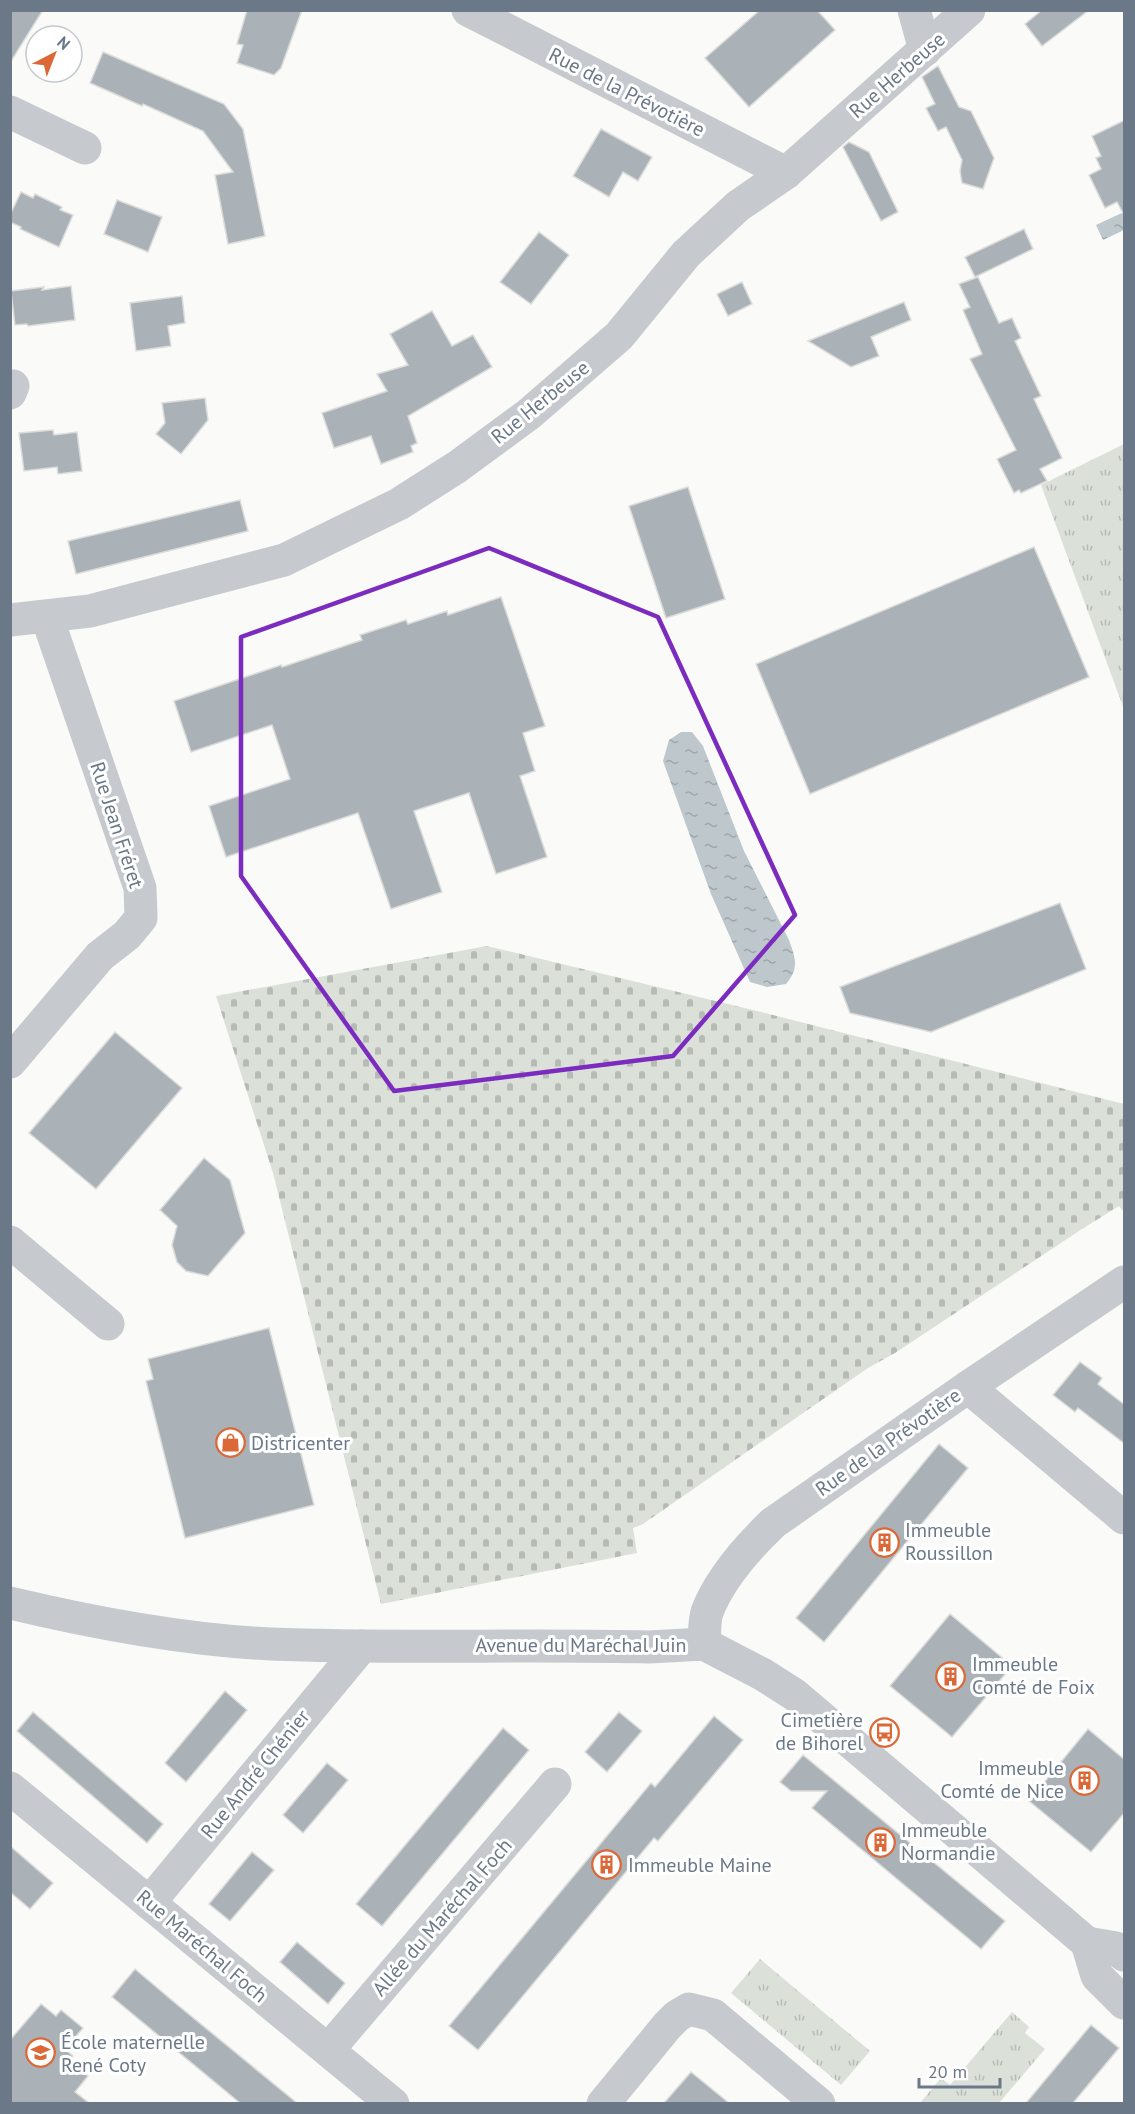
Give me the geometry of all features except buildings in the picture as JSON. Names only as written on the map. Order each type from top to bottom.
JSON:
[{"type":"street","name":"Rue de la Prévotière","points":[[468,10],[786,173]]},
{"type":"street","points":[[914,10],[925,50]]},
{"type":"street","name":"Rue Herbeuse","points":[[10,620],[90,611],[284,560],[399,504],[457,467],[529,414],[619,336],[686,254],[738,206],[786,173],[969,10]]},
{"type":"street","points":[[10,112],[85,148]]},
{"type":"street","name":"Rue Jean Fréret","points":[[10,1062],[100,956],[127,935],[141,918],[140,888],[47,616]]},
{"type":"street","points":[[10,1242],[108,1324]]},
{"type":"street","name":"Rue de la Prévotière","points":[[704,1644],[706,1614],[719,1587],[751,1544],[773,1523],[968,1387],[1125,1282]]},
{"type":"street","points":[[968,1387],[1125,1518]]},
{"type":"street","name":"Avenue du Maréchal Juin","points":[[10,1603],[55,1614],[177,1635],[269,1644],[649,1647],[704,1644],[762,1674],[795,1695],[1087,1943]]},
{"type":"street","name":"Rue André Chénier","points":[[149,1903],[362,1646]]},
{"type":"street","name":"Allée du Maréchal Foch","points":[[328,2050],[555,1784]]},
{"type":"street","name":"Rue Maréchal Foch","points":[[10,1788],[393,2103]]},
{"type":"street","points":[[1125,1955],[1116,1948],[1087,1943],[1097,1976],[1125,2003]]},
{"type":"street","points":[[603,2103],[677,2016],[689,2009],[713,2015],[819,2103]]},
{"type":"highlighted area","points":[[489,548],[658,617],[795,915],[673,1056],[394,1091],[241,876],[241,637]]},
{"type":"green space","points":[[1124,444],[1124,709],[1041,485]]},
{"type":"green space","points":[[487,946],[753,1010],[1124,1104],[1124,1212],[1119,1206],[1082,1229],[895,1353],[868,1368],[643,1524],[633,1528],[637,1553],[381,1604],[273,1173],[216,996]]},
{"type":"green space","points":[[760,1959],[870,2051],[841,2085],[731,1993]]},
{"type":"green space","points":[[1012,2012],[1029,2027],[1025,2033],[1045,2049],[999,2103],[920,2103],[941,2078],[950,2085]]},
{"type":"water","points":[[1124,212],[1124,230],[1103,240],[1096,225]]},
{"type":"water","points":[[681,732],[692,732],[703,746],[744,851],[789,940],[795,968],[786,984],[767,987],[750,982],[711,894],[663,761],[669,740]]},
{"type":"place","name":"Districenter","points":[[230,1443]]},
{"type":"place","name":"Immeuble Roussillon","points":[[884,1542]]},
{"type":"place","name":"Immeuble Comté de Foix","points":[[951,1676]]},
{"type":"place","name":"Cimetière de Bihorel","points":[[884,1732]]},
{"type":"place","name":"Immeuble Comté de Nice","points":[[1085,1780]]},
{"type":"place","name":"Immeuble Normandie","points":[[880,1842]]},
{"type":"place","name":"Immeuble Maine","points":[[607,1865]]},
{"type":"place","name":"École maternelle René Coty","points":[[40,2053]]}]
